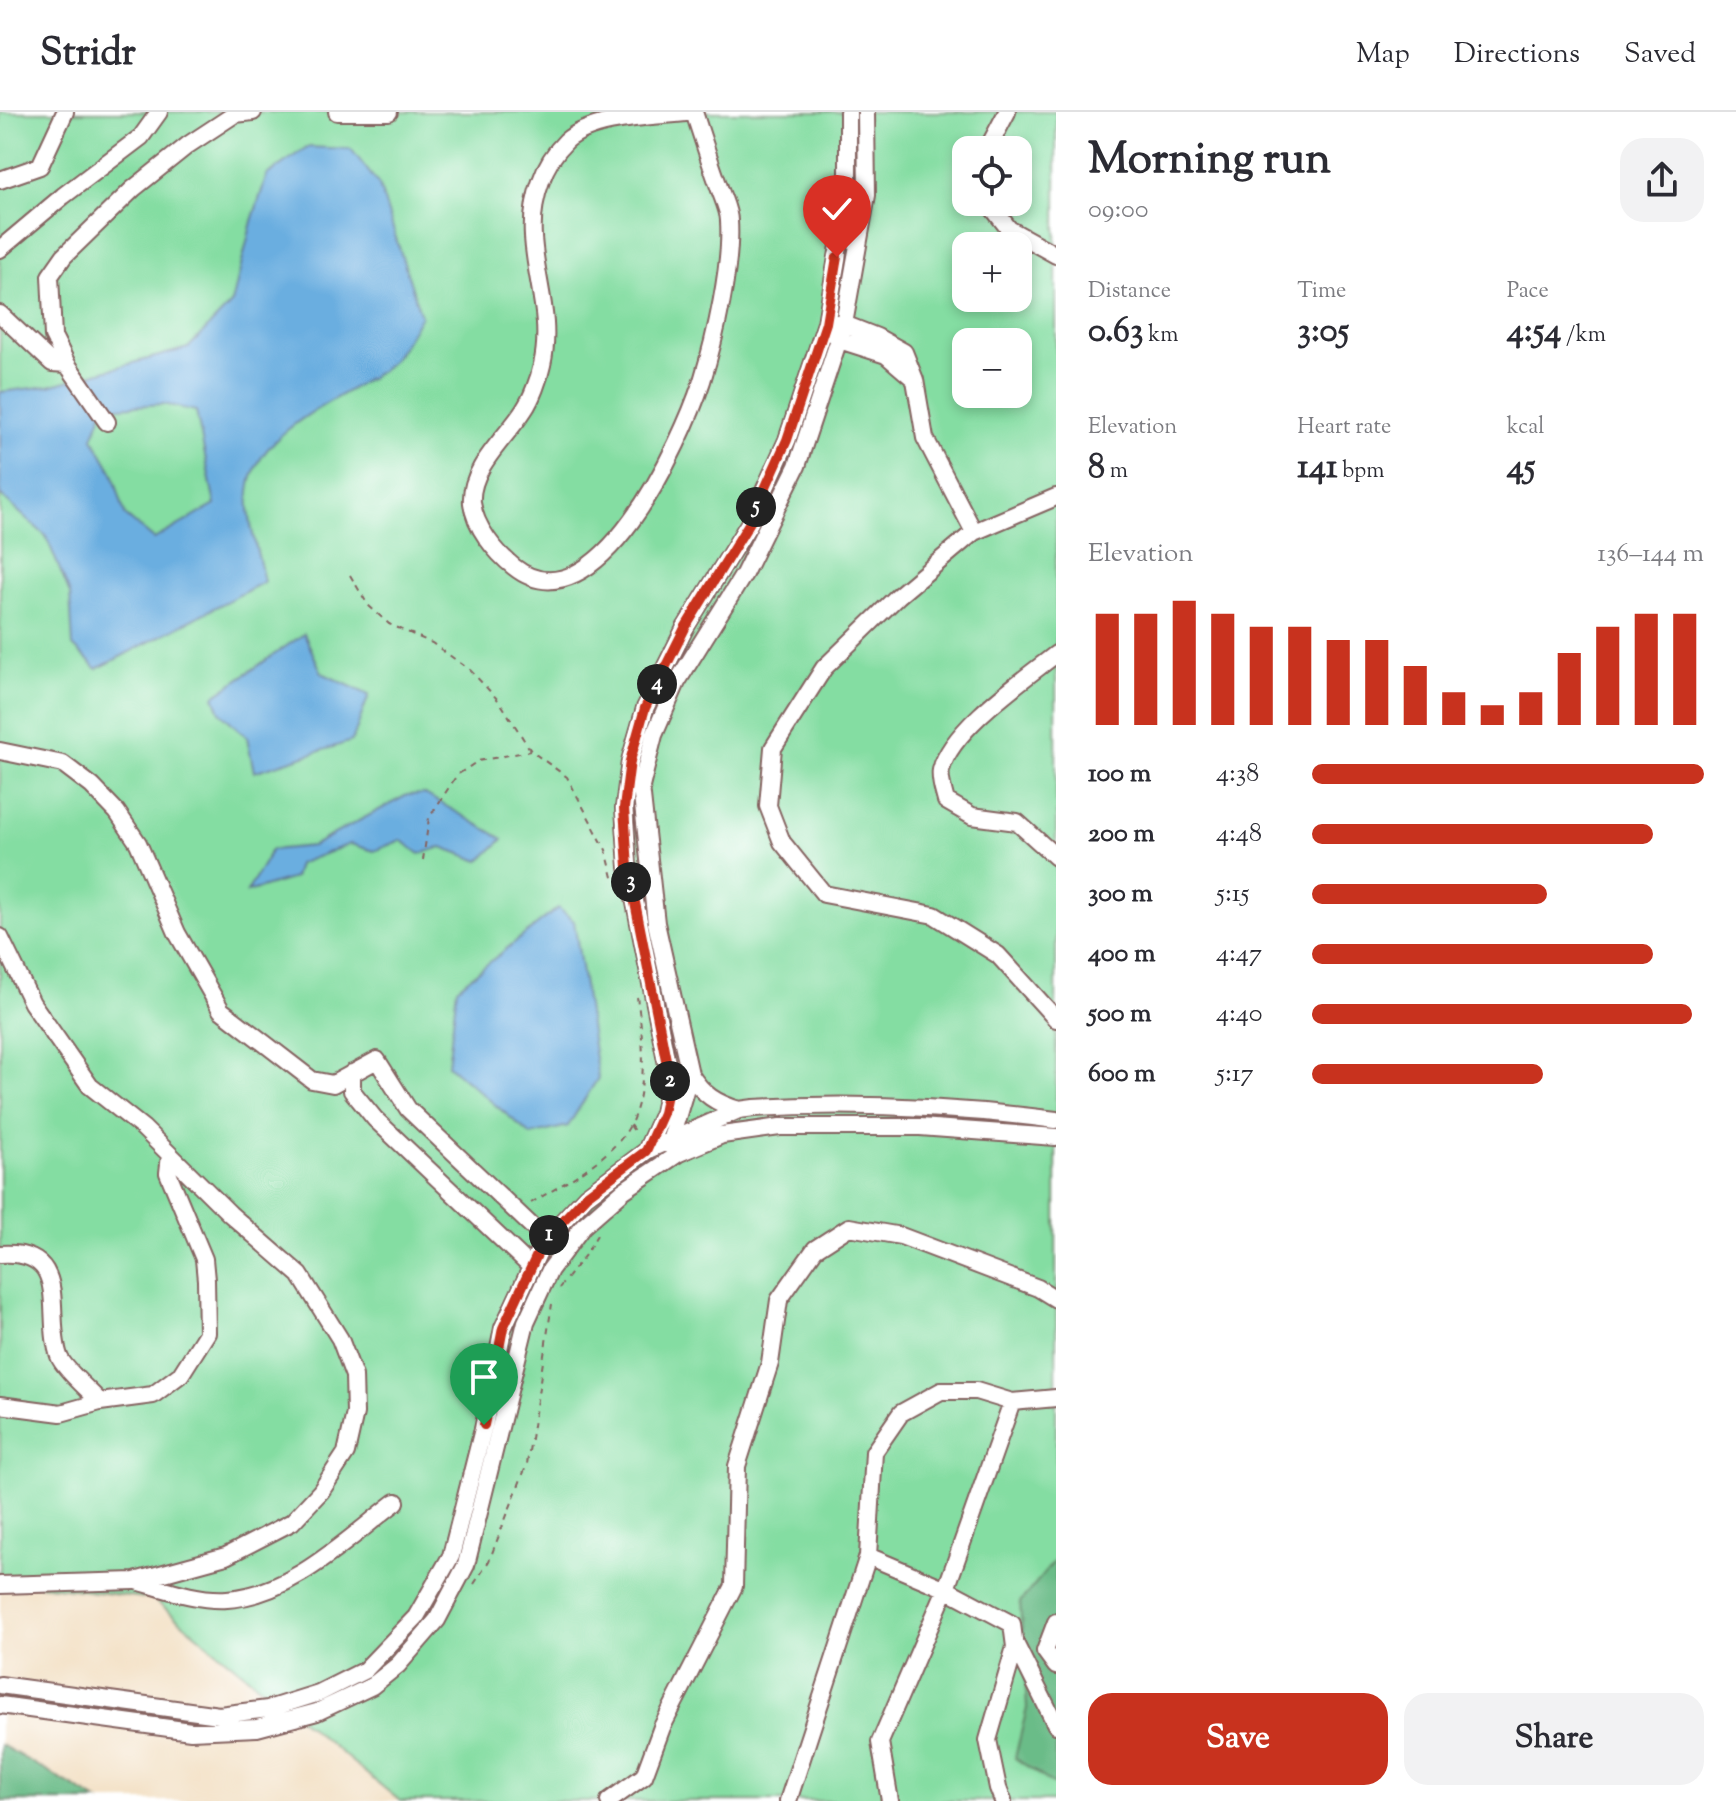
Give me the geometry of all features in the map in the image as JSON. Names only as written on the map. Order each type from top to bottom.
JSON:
[{"type":"street","points":[[0,180],[40,166],[65,112]]},
{"type":"street","points":[[0,249],[141,137],[159,112]]},
{"type":"street","points":[[107,422],[67,364],[53,336],[50,276],[64,256],[133,189],[188,145],[235,114],[253,112]]},
{"type":"street","points":[[337,112],[389,112]]},
{"type":"street","points":[[694,112],[729,220],[724,291],[702,382],[662,476],[617,541],[574,577],[548,582],[535,579],[515,569],[498,552],[479,526],[472,502],[475,482],[482,466],[526,407],[542,366],[544,309],[531,236],[534,200],[547,165],[567,140],[594,125],[694,112]]},
{"type":"street","points":[[646,1151],[663,1113],[670,1080],[628,867],[624,808],[630,761],[645,708],[685,628],[750,522],[787,440],[826,323],[848,192],[848,112]]},
{"type":"street","points":[[739,1110],[712,1100],[690,1074],[656,923],[641,787],[654,735],[677,682],[744,574],[797,466],[842,332],[867,195],[866,112]]},
{"type":"street","points":[[994,136],[1007,112]]},
{"type":"street","points":[[999,216],[1009,229],[1056,255]]},
{"type":"street","points":[[0,314],[52,363],[67,364]]},
{"type":"street","points":[[826,323],[886,355],[915,380],[925,438],[974,532]]},
{"type":"street","points":[[1056,497],[974,532],[898,596],[824,668],[773,748],[768,806],[782,842],[824,894],[934,915],[998,955],[1056,1019]]},
{"type":"street","points":[[1056,654],[993,704],[958,738],[940,772],[946,801],[972,816],[1017,822],[1056,857]]},
{"type":"street","points":[[0,751],[63,764],[92,786],[117,812],[138,843],[177,933],[221,1010],[312,1080],[333,1084],[377,1060],[408,1109],[538,1232],[543,1242]]},
{"type":"street","points":[[0,937],[32,1003],[90,1086],[143,1128],[230,1214],[300,1275],[340,1339],[354,1376],[355,1413],[346,1453],[321,1491],[292,1522],[226,1556],[135,1581],[0,1585]]},
{"type":"street","points":[[352,1073],[352,1091],[375,1119],[531,1267]]},
{"type":"street","points":[[664,1162],[690,1074]]},
{"type":"street","points":[[670,1080],[738,1131]]},
{"type":"street","points":[[0,1685],[219,1715],[268,1709],[319,1693],[365,1670],[416,1617],[451,1556],[484,1425],[503,1328],[543,1242],[586,1196],[646,1151],[739,1110],[768,1107],[879,1106],[993,1112],[1056,1120]]},
{"type":"street","points":[[0,1705],[191,1731],[257,1728],[317,1712],[381,1679],[398,1665],[437,1620],[466,1565],[526,1322],[550,1270],[583,1226],[623,1191],[695,1145],[738,1131],[780,1127],[877,1126],[1056,1137]]},
{"type":"street","points":[[0,1405],[61,1413],[100,1402],[153,1395],[181,1374],[207,1333],[204,1259],[168,1173],[170,1155]]},
{"type":"street","points":[[609,1801],[644,1776],[662,1727],[734,1586],[737,1466],[770,1363],[779,1300],[815,1249],[849,1227],[901,1236],[1038,1288],[1056,1299]]},
{"type":"street","points":[[0,1254],[19,1253],[39,1263],[51,1280],[59,1357],[100,1402]]},
{"type":"street","points":[[788,1801],[868,1556],[874,1452],[901,1413],[941,1391],[976,1391],[1012,1402],[1056,1398]]},
{"type":"street","points":[[890,1801],[880,1742],[946,1589],[1012,1402]]},
{"type":"street","points":[[135,1581],[186,1594],[227,1599],[271,1590],[300,1574],[396,1502]]},
{"type":"street","points":[[868,1556],[946,1589],[1012,1624],[1015,1643],[1056,1725]]},
{"type":"street","points":[[1056,1622],[1045,1651],[1056,1666]]},
{"type":"street","points":[[1003,1801],[988,1740],[1015,1643]]},
{"type":"path","points":[[350,575],[368,605],[389,624],[432,643],[470,670],[500,702],[531,751],[567,777],[606,850],[616,889]]},
{"type":"path","points":[[423,860],[429,818],[457,775],[478,761],[531,751]]},
{"type":"path","points":[[516,1212],[592,1166],[620,1141],[630,1125],[643,1082],[636,988]]},
{"type":"path","points":[[630,1125],[646,1151]]},
{"type":"path","points":[[469,1591],[489,1561],[527,1464],[553,1295],[585,1255],[602,1226]]},
{"type":"green space","points":[[0,112],[1056,112],[1056,1801],[400,1801],[153,1599],[0,1580]]},
{"type":"green space","points":[[1056,1559],[1056,1786],[1015,1758],[1027,1708],[1020,1602]]},
{"type":"green space","points":[[0,1745],[3,1746],[98,1801],[0,1801]]},
{"type":"water","points":[[307,147],[351,149],[379,185],[421,316],[401,350],[386,367],[284,433],[267,450],[255,469],[249,491],[249,514],[264,582],[97,669],[73,646],[70,594],[46,536],[0,495],[0,392],[49,386],[188,348],[232,303],[267,175]],"holes":[[[163,404],[196,411],[215,505],[154,539],[125,515],[113,473],[93,438],[104,408]]]},
{"type":"water","points":[[304,634],[322,673],[369,695],[352,741],[254,772],[247,737],[220,712],[214,696]]},
{"type":"water","points":[[425,794],[503,839],[480,861],[442,847],[420,854],[401,840],[374,851],[350,844],[298,864],[294,878],[247,892],[271,850],[312,846],[407,795]]},
{"type":"water","points":[[558,908],[574,921],[598,1078],[568,1126],[531,1135],[448,1065],[457,988]]},
{"type":"route","points":[[484,1425],[503,1328],[543,1242],[586,1196],[646,1151],[666,1104],[670,1080],[628,867],[624,808],[630,761],[645,708],[685,628],[750,522],[787,440],[826,323],[837,257]]}]
